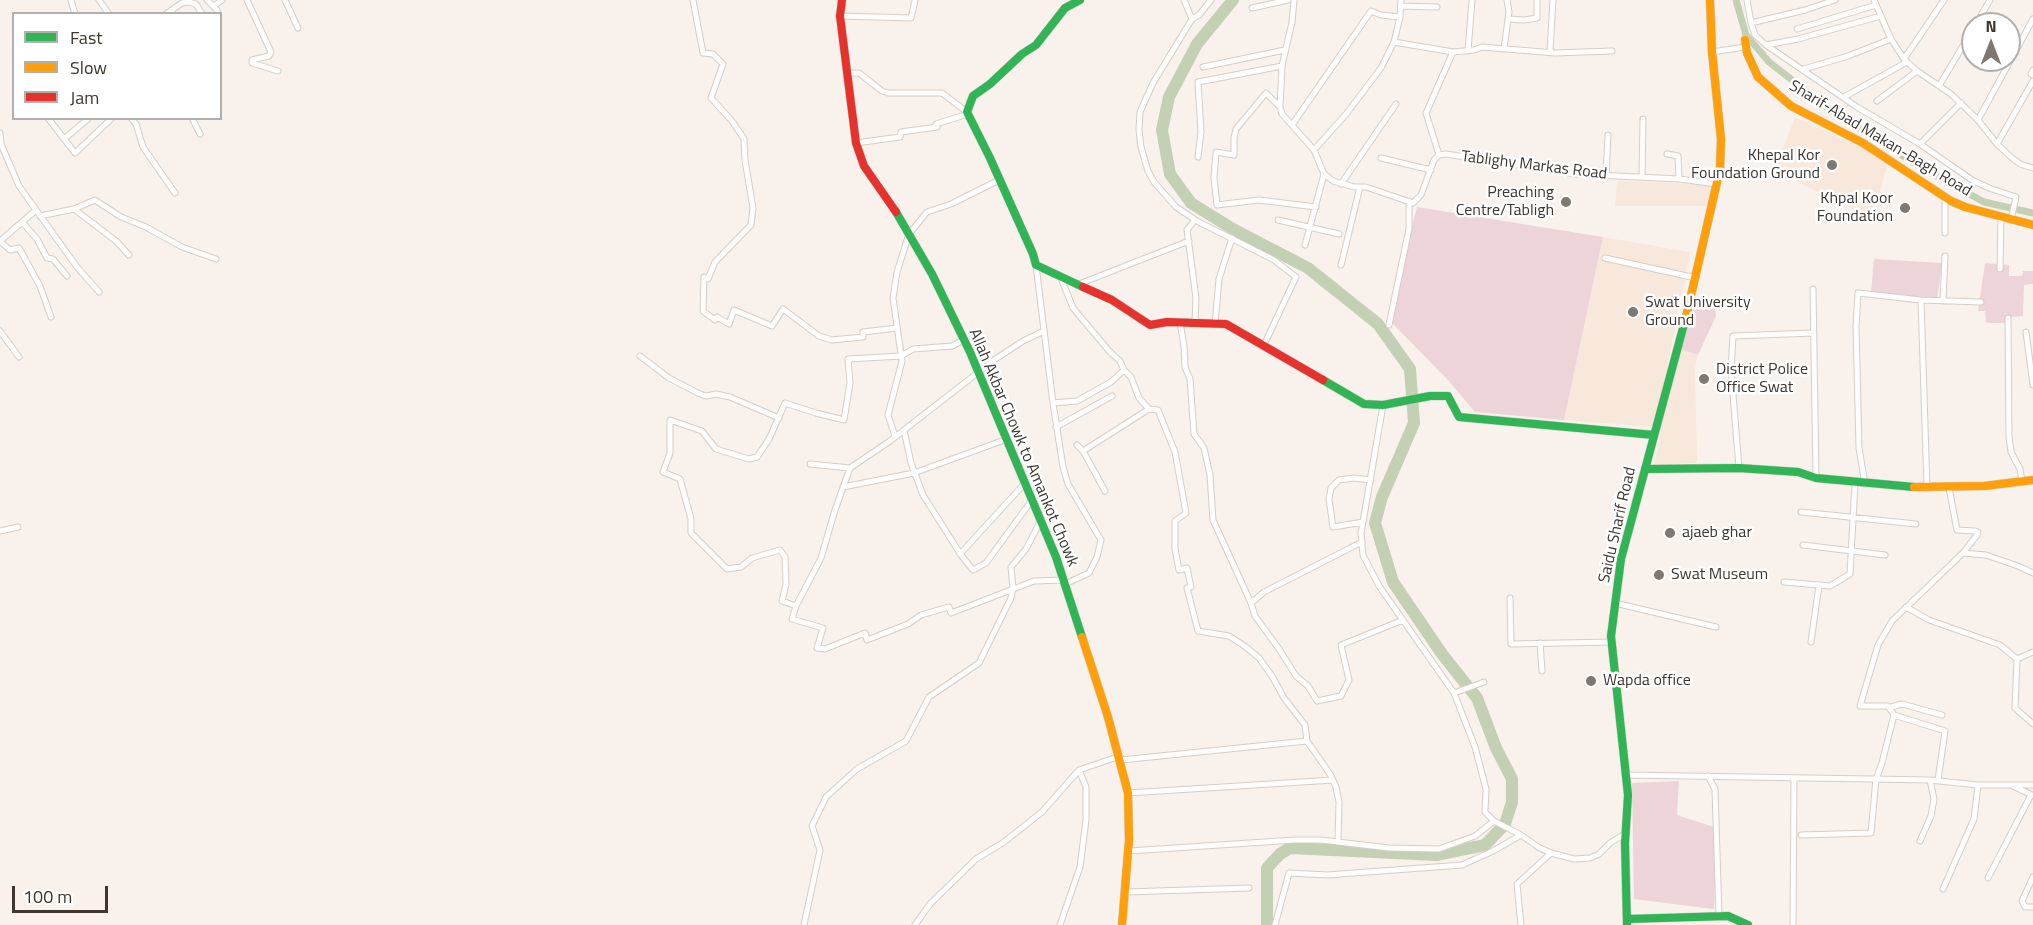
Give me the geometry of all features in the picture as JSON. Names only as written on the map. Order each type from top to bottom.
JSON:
[{"type":"main road","name":"Allah Akbar Chowk to Amankot Chowk","points":[[842,0],[840,16],[856,143],[864,166],[889,199],[932,274],[979,373],[1041,520],[1064,582],[1120,758],[1128,793],[1129,851],[1122,925]]},
{"type":"main road","points":[[1080,0],[1065,8],[1036,45],[1022,54],[990,84],[973,96],[968,113],[1036,265],[1112,300],[1150,325],[1167,322],[1226,324],[1364,404],[1383,405],[1430,396],[1448,396],[1459,417],[1654,435]]},
{"type":"main road","points":[[1696,279],[1717,184],[1721,140],[1711,0]]},
{"type":"main road","name":"Sharif-Abad Makan-Bagh Road","points":[[1745,43],[1758,77],[1791,106],[1863,143],[1945,197],[1965,207],[2033,225]]},
{"type":"main road","points":[[1696,279],[1722,168],[1723,139],[1713,52]]},
{"type":"main road","name":"Saidu Sharif Road","points":[[1627,922],[1625,834],[1628,795],[1611,642],[1615,603],[1621,560],[1696,279]]},
{"type":"main road","points":[[1645,468],[1739,468],[1798,472],[1816,478],[1855,483],[1927,488],[2033,480]]},
{"type":"main road","points":[[1627,922],[1719,916],[1736,919],[1748,925]]},
{"type":"street","points":[[207,0],[214,6],[216,12]]},
{"type":"street","points":[[214,6],[222,0]]},
{"type":"street","points":[[247,0],[271,52],[269,56],[252,60],[252,63],[278,71]]},
{"type":"street","points":[[285,0],[298,28]]},
{"type":"street","points":[[693,0],[703,53],[713,54],[723,64],[711,98],[732,121],[744,139],[753,208],[751,225],[715,262],[708,279],[704,277],[703,311],[715,320],[717,317],[729,324],[734,310],[772,326],[783,309],[819,336],[832,340],[863,337],[863,332],[897,328]]},
{"type":"street","points":[[840,16],[911,18],[915,0]]},
{"type":"street","points":[[1184,0],[1192,19]]},
{"type":"street","points":[[1211,0],[1199,15],[1192,19],[1153,83],[1140,112],[1140,147],[1154,182],[1176,207],[1195,220],[1274,260],[1296,277],[1263,346]]},
{"type":"street","points":[[1252,8],[1288,0]]},
{"type":"street","points":[[1294,0],[1292,22],[1282,66],[1280,107],[1282,114],[1314,150],[1324,174],[1305,245]]},
{"type":"street","points":[[1468,51],[1472,0]]},
{"type":"street","points":[[1504,49],[1509,12],[1506,0]]},
{"type":"street","points":[[1508,19],[1537,18],[1537,0]]},
{"type":"street","points":[[1550,52],[1553,0]]},
{"type":"street","points":[[1748,0],[1754,35],[1766,45],[1857,107],[1920,144],[1972,180],[2016,197],[2012,218]]},
{"type":"street","points":[[1751,23],[1836,0]]},
{"type":"street","points":[[1844,98],[1905,61],[1944,0]]},
{"type":"street","points":[[169,12],[182,3],[189,2],[196,4],[201,12]]},
{"type":"street","points":[[1797,29],[1875,2],[1891,39],[1905,61],[1961,103],[1997,144],[2020,164],[2032,167]]},
{"type":"street","points":[[1314,150],[1347,113],[1381,68],[1394,42],[1401,3],[1437,7]]},
{"type":"street","points":[[1292,125],[1371,11],[1381,15],[1400,17]]},
{"type":"street","points":[[1766,45],[1798,39],[1881,16]]},
{"type":"street","points":[[1978,120],[2033,19]]},
{"type":"street","points":[[1713,52],[1745,43],[1754,35]]},
{"type":"street","points":[[1804,69],[1848,56],[1891,39]]},
{"type":"street","points":[[1394,42],[1453,52],[1482,47],[1550,52],[1612,51]]},
{"type":"street","points":[[1939,86],[1961,49]]},
{"type":"street","points":[[1203,67],[1285,50]]},
{"type":"street","points":[[1440,155],[1426,113],[1453,52]]},
{"type":"street","points":[[1198,157],[1201,132],[1198,82],[1282,66]]},
{"type":"street","points":[[2033,70],[2031,74],[2033,75]]},
{"type":"street","points":[[1877,101],[1917,71]]},
{"type":"street","points":[[847,73],[859,73],[888,93],[942,93],[968,113]]},
{"type":"street","points":[[1997,144],[2033,81]]},
{"type":"street","points":[[1280,107],[1266,93],[1236,129],[1234,155],[1216,152],[1214,178],[1217,205],[1259,200],[1316,207]]},
{"type":"street","points":[[1920,144],[1961,103]]},
{"type":"street","points":[[1341,184],[1396,104]]},
{"type":"street","points":[[856,143],[900,137],[901,132],[937,127],[936,124],[968,113]]},
{"type":"street","points":[[1642,177],[1643,118]]},
{"type":"street","points":[[50,120],[75,153],[110,120]]},
{"type":"street","points":[[64,139],[87,120]]},
{"type":"street","points":[[133,120],[143,147],[175,193]]},
{"type":"street","points":[[193,120],[200,134]]},
{"type":"street","points":[[0,133],[1,144],[19,186],[77,267],[99,292]]},
{"type":"street","points":[[1606,176],[1608,135]]},
{"type":"street","name":"Tablighy Markas Road","points":[[1409,201],[1413,203],[1419,198],[1434,160],[1446,154],[1575,174],[1678,179],[1717,184]]},
{"type":"street","points":[[1667,154],[1678,156],[1678,179]]},
{"type":"street","points":[[1381,158],[1431,170]]},
{"type":"street","points":[[1324,174],[1341,184],[1366,187],[1409,201],[1409,229],[1389,325]]},
{"type":"street","points":[[895,436],[888,415],[902,361],[893,298],[897,272],[909,234],[927,212],[951,204],[999,180]]},
{"type":"street","points":[[1341,265],[1360,187]]},
{"type":"street","points":[[1945,197],[1945,233]]},
{"type":"street","points":[[40,216],[74,209],[95,200],[121,217],[146,227],[182,247],[216,259]]},
{"type":"street","points":[[74,209],[116,241],[129,255]]},
{"type":"street","points":[[36,210],[0,241],[10,250],[19,248],[40,286],[51,317]]},
{"type":"street","points":[[2000,269],[2001,217]]},
{"type":"street","points":[[1195,220],[1187,230],[1196,298],[1195,323]]},
{"type":"street","points":[[1278,220],[1339,234]]},
{"type":"street","points":[[22,222],[37,240],[47,258],[52,259],[68,276]]},
{"type":"street","points":[[1215,324],[1220,279],[1232,238]]},
{"type":"street","points":[[1078,284],[1189,241]]},
{"type":"street","points":[[1943,301],[1945,256]]},
{"type":"street","points":[[1605,258],[1696,279]]},
{"type":"street","points":[[850,468],[821,558],[795,606],[792,619],[823,628],[817,648],[825,649],[865,633],[867,640],[908,624],[921,615],[949,607],[951,613],[1034,582],[1064,582],[1089,573],[1097,557],[1101,540],[1068,484],[1056,427],[1036,265]]},
{"type":"street","points":[[1061,278],[1073,308],[1120,361],[1124,370],[1131,377],[1139,398],[1149,410]]},
{"type":"street","points":[[1813,289],[1816,478]]},
{"type":"street","points":[[1865,484],[1859,447],[1856,326],[1858,293],[1921,300],[1981,302]]},
{"type":"street","points":[[1921,300],[1927,488]]},
{"type":"street","points":[[2008,318],[2009,437],[2011,452],[2020,470],[2022,482]]},
{"type":"street","points":[[1180,322],[1185,367],[1190,379],[1194,434],[1204,447],[1211,486],[1213,520],[1255,616],[1280,649],[1296,676],[1308,686],[1317,701],[1341,696],[1349,680],[1341,645],[1403,620]]},
{"type":"street","points":[[0,331],[19,357]]},
{"type":"street","points":[[810,464],[850,468],[868,458],[994,360],[1023,341],[1044,331]]},
{"type":"street","points":[[2026,332],[2033,385]]},
{"type":"street","points":[[1739,468],[1731,370],[1733,336],[1814,333]]},
{"type":"street","points":[[795,606],[782,601],[786,584],[785,557],[780,550],[752,558],[741,567],[727,569],[691,533],[691,519],[680,479],[663,472],[670,453],[670,420],[702,431],[716,449],[749,459],[757,457],[785,403],[844,420],[850,383],[848,359],[901,357],[913,349],[952,346],[964,340]]},
{"type":"street","points":[[640,356],[669,378],[698,393],[706,396],[716,394],[730,397],[779,418]]},
{"type":"street","points":[[1053,404],[1077,401],[1112,382],[1124,370]]},
{"type":"street","points":[[1056,427],[1112,396]]},
{"type":"street","points":[[1383,405],[1363,522],[1363,555],[1379,586],[1454,692],[1486,789],[1485,812],[1494,821],[1521,834],[1538,847],[1574,859],[1590,858],[1599,854],[1610,843],[1625,834]]},
{"type":"street","points":[[1083,451],[1149,410],[1158,410],[1175,453],[1186,513],[1175,521],[1175,549],[1179,570],[1187,568],[1191,587],[1187,588],[1197,631],[1229,636],[1259,658],[1284,698],[1305,725],[1307,741],[1333,780],[1339,802],[1338,842]]},
{"type":"street","points":[[904,430],[923,495],[960,554],[973,570],[986,563],[1032,500]]},
{"type":"street","points":[[843,487],[915,473],[1007,439]]},
{"type":"street","points":[[1077,445],[1083,451],[1105,491]]},
{"type":"street","points":[[1363,522],[1333,526],[1329,500],[1331,488],[1339,480],[1354,478],[1371,480]]},
{"type":"street","points":[[960,554],[1025,483]]},
{"type":"street","points":[[1784,582],[1830,586],[1850,574],[1855,483]]},
{"type":"street","points":[[1942,715],[1902,704],[1890,707],[1860,706],[1878,645],[1892,621],[1964,553],[1978,532],[1957,530],[1949,488]]},
{"type":"street","points":[[1801,512],[1916,524]]},
{"type":"street","points":[[804,925],[820,850],[812,826],[826,797],[857,769],[906,741],[929,697],[979,663],[1011,598],[1013,588],[1011,567],[1026,549],[1041,520]]},
{"type":"street","points":[[0,531],[18,528]]},
{"type":"street","points":[[1251,603],[1264,592],[1362,542]]},
{"type":"street","points":[[1803,545],[1886,555]]},
{"type":"street","points":[[1964,553],[1986,555],[2033,573]]},
{"type":"street","points":[[1811,642],[1819,585]]},
{"type":"street","points":[[1510,598],[1511,644],[1611,642]]},
{"type":"street","points":[[1615,603],[1716,627]]},
{"type":"street","points":[[1906,607],[1929,620],[2000,645],[2017,659]]},
{"type":"street","points":[[1540,644],[1542,671]]},
{"type":"street","points":[[2017,659],[2033,652]]},
{"type":"street","points":[[2017,659],[2015,708],[2033,724]]},
{"type":"street","points":[[1454,692],[1485,682]]},
{"type":"street","points":[[1801,835],[1871,833],[1876,779],[1894,715],[1890,707]]},
{"type":"street","points":[[1894,715],[1945,731],[1938,780]]},
{"type":"street","points":[[915,925],[930,904],[976,860],[1004,842],[1042,812],[1079,770],[1120,758],[1307,741]]},
{"type":"street","points":[[1060,925],[1080,867],[1086,820],[1086,787],[1079,770]]},
{"type":"street","points":[[1625,775],[1938,780],[1978,785],[2033,785]]},
{"type":"street","points":[[1708,776],[1714,789],[1719,916]]},
{"type":"street","points":[[1793,925],[1794,778]]},
{"type":"street","points":[[1128,793],[1333,780]]},
{"type":"street","points":[[1920,841],[1931,816],[1934,799],[1930,780]]},
{"type":"street","points":[[1942,889],[1974,819],[1978,785]]},
{"type":"street","points":[[1988,878],[2032,795],[2011,786]]},
{"type":"street","points":[[1129,851],[1295,840],[1389,848],[1439,849],[1475,836],[1494,821]]},
{"type":"street","points":[[1275,925],[1289,873],[1327,875],[1462,865],[1493,851],[1521,834]]},
{"type":"street","points":[[1521,925],[1517,884],[1551,853]]},
{"type":"street","points":[[2033,878],[2022,901],[2025,907],[2033,907]]},
{"type":"street","points":[[1126,892],[1249,888]]},
{"type":"shaded area","name":"Khepal Kor Foundation Ground","points":[[1795,117],[1889,160],[1872,219],[1775,170]]},
{"type":"shaded area","points":[[1617,181],[1713,185],[1711,206],[1615,206]]},
{"type":"shaded area","points":[[1417,207],[1603,237],[1564,420],[1475,412],[1448,380],[1388,319]]},
{"type":"shaded area","name":"Swat University Ground","points":[[1603,237],[1690,252],[1655,427],[1564,420]]},
{"type":"shaded area","points":[[1874,259],[1942,263],[1937,301],[1871,294]]},
{"type":"shaded area","points":[[1985,263],[2009,265],[2009,276],[2022,276],[2023,271],[2033,271],[2033,284],[2024,285],[2023,316],[2007,317],[2007,323],[1986,323],[1985,311],[1978,311]]},
{"type":"shaded area","points":[[1695,296],[1715,299],[1716,316],[1698,355],[1680,349]]},
{"type":"shaded area","points":[[1680,349],[1698,355],[1695,368],[1697,460],[1695,463],[1654,465],[1674,363]]},
{"type":"shaded area","points":[[1679,781],[1677,815],[1717,828],[1714,909],[1634,899],[1632,783]]},
{"type":"waterway","points":[[1233,0],[1197,44],[1169,97],[1162,130],[1170,174],[1191,203],[1233,229],[1308,268],[1378,324],[1410,369],[1414,423],[1382,497],[1375,523],[1393,582],[1442,654],[1477,698],[1496,748],[1512,779],[1512,802],[1505,824],[1485,845],[1436,855],[1290,848],[1280,854],[1267,868],[1267,925]]},
{"type":"waterway","points":[[1736,0],[1746,35],[1769,62],[1837,115],[1929,172],[1984,202],[2033,213]]},
{"type":"traffic: fast","points":[[1080,0],[1065,8],[1036,45],[1022,54],[990,84],[973,96],[967,112],[990,158],[1036,265],[1083,287]]},
{"type":"traffic: fast","points":[[896,212],[932,274],[970,352],[1056,557],[1082,637]]},
{"type":"traffic: fast","points":[[1627,925],[1625,843],[1628,795],[1611,636],[1621,559],[1687,313]]},
{"type":"traffic: fast","points":[[1323,380],[1364,404],[1383,405],[1430,396],[1448,396],[1459,417],[1654,435]]},
{"type":"traffic: fast","points":[[1645,469],[1739,468],[1798,472],[1816,478],[1914,487]]},
{"type":"traffic: fast","points":[[1627,919],[1728,916],[1748,925]]},
{"type":"traffic: slow","points":[[1687,313],[1720,169],[1721,139],[1712,52],[1710,0]]},
{"type":"traffic: slow","points":[[1745,40],[1747,53],[1758,77],[1791,106],[1863,143],[1951,201],[1965,207],[2033,225]]},
{"type":"traffic: slow","points":[[1914,487],[1984,486],[2033,480]]},
{"type":"traffic: slow","points":[[1082,637],[1108,717],[1128,793],[1129,840],[1122,925]]},
{"type":"traffic: jam","points":[[842,0],[840,16],[856,143],[864,166],[896,212]]},
{"type":"traffic: jam","points":[[1083,287],[1112,300],[1150,325],[1167,322],[1226,324],[1323,380]]},
{"type":"place","name":"Khepal Kor Foundation Ground","points":[[1832,165]]},
{"type":"place","name":"Preaching Centre/Tabligh","points":[[1566,202]]},
{"type":"place","name":"Khpal Koor Foundation","points":[[1905,208]]},
{"type":"place","name":"Swat University Ground","points":[[1633,312]]},
{"type":"place","name":"District Police Office Swat","points":[[1704,379]]},
{"type":"place","name":"ajaeb ghar","points":[[1670,533]]},
{"type":"place","name":"Swat Museum","points":[[1659,575]]},
{"type":"place","name":"Wapda office","points":[[1591,681]]}]
